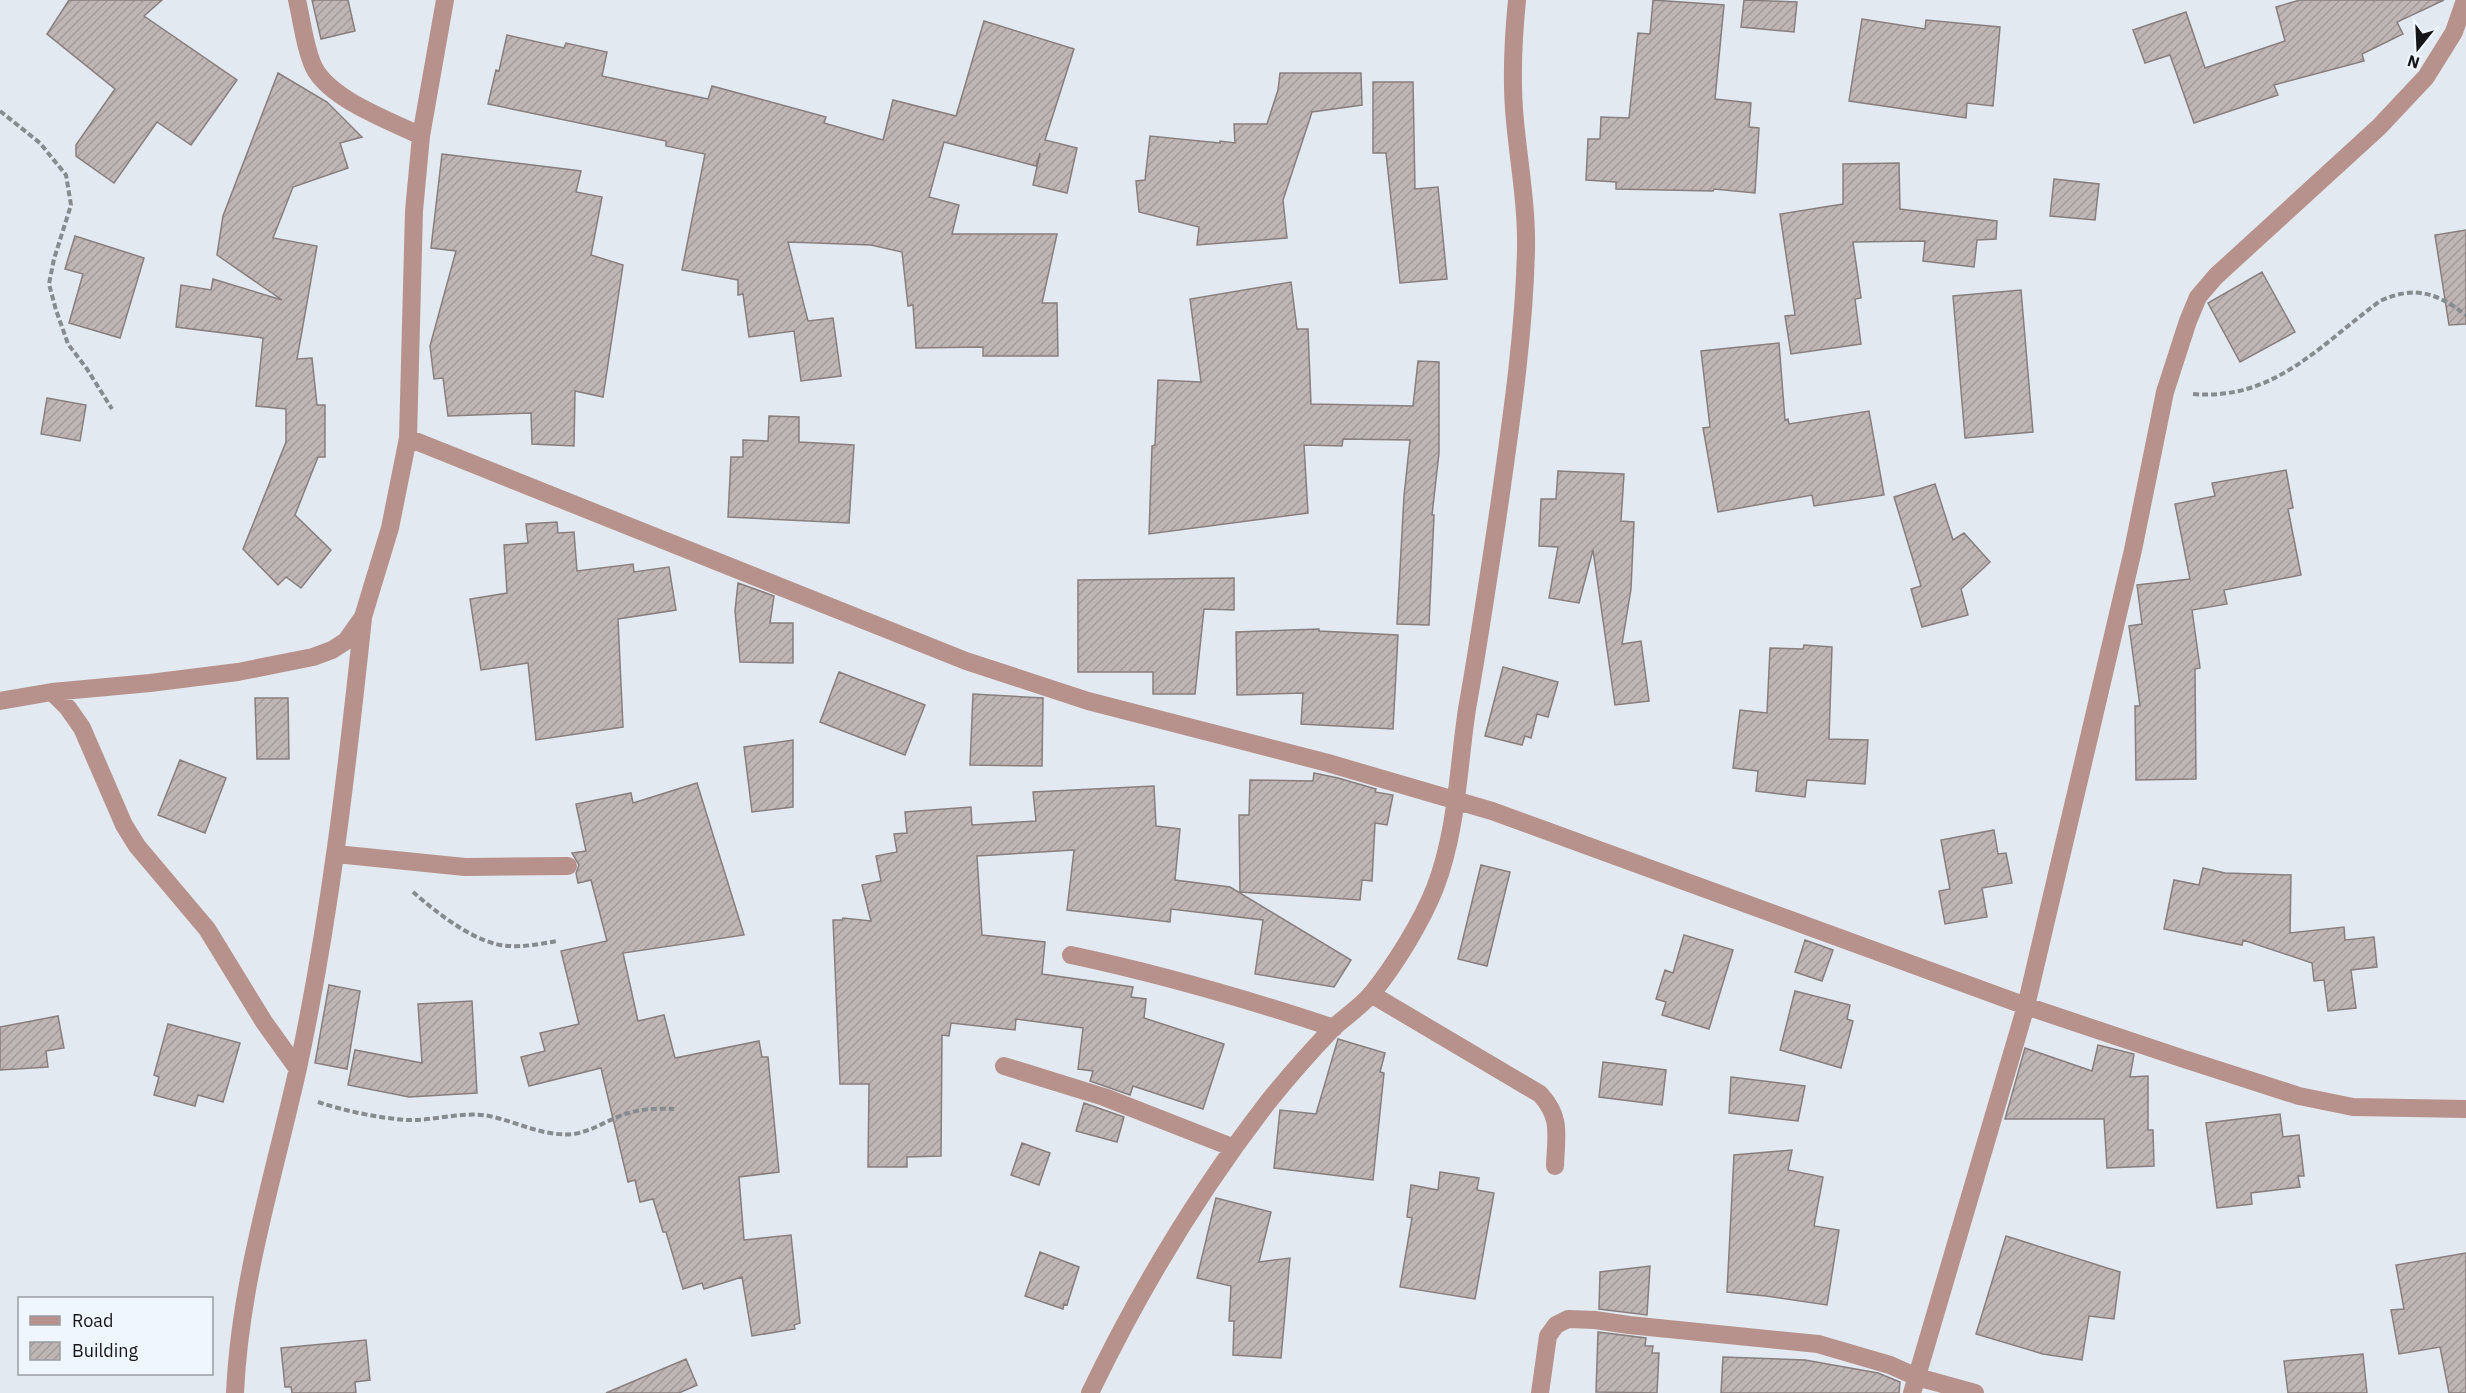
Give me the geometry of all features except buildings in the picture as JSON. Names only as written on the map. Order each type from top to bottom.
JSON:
[{"type":"street","points":[[297,0],[312,64],[322,81],[350,100],[421,136]]},
{"type":"street","points":[[235,1393],[237,1350],[248,1278],[262,1208],[297,1068],[336,854],[363,617],[390,528],[408,438],[411,274],[421,136],[446,0]]},
{"type":"street","points":[[1090,1393],[1114,1344],[1145,1290],[1234,1148],[1270,1099],[1334,1028],[1371,994],[1416,926],[1435,888],[1448,846],[1457,800],[1463,736],[1510,430],[1520,346],[1526,248],[1522,176],[1515,117],[1516,0]]},
{"type":"street","points":[[1914,1385],[2026,1006],[2130,561],[2166,392],[2188,321],[2198,297],[2216,276],[2379,127],[2426,77],[2454,32],[2465,0]]},
{"type":"street","points":[[408,438],[966,661],[1089,701],[1317,760],[1457,800],[2026,1006],[2181,1059],[2299,1096],[2353,1107],[2466,1109]]},
{"type":"street","points":[[0,700],[52,692],[238,672],[313,657],[332,650],[346,641],[363,617]]},
{"type":"street","points":[[52,692],[68,708],[82,728],[124,825],[137,846],[207,929],[264,1022],[297,1068]]},
{"type":"street","points":[[336,854],[465,867],[568,866]]},
{"type":"street","points":[[1071,955],[1220,991],[1334,1028]]},
{"type":"street","points":[[1371,994],[1540,1094],[1549,1104],[1557,1124],[1555,1166]]},
{"type":"street","points":[[1004,1066],[1104,1097],[1234,1148]]},
{"type":"street","points":[[1540,1393],[1548,1336],[1556,1324],[1568,1320],[1595,1320],[1818,1344],[1890,1365],[1914,1385],[1975,1393]]},
{"type":"path","points":[[0,111],[40,143],[66,175],[71,205],[54,259],[49,284],[68,344],[112,409]]},
{"type":"path","points":[[2166,392],[2213,396],[2259,387],[2282,376],[2380,301],[2396,294],[2411,291],[2431,294],[2451,303],[2466,315]]},
{"type":"path","points":[[380,860],[435,910],[480,938],[509,946],[558,941]]},
{"type":"path","points":[[292,1092],[329,1106],[378,1116],[407,1120],[490,1116],[539,1131],[563,1135],[599,1127],[618,1116],[634,1112],[660,1108],[674,1109]]}]
